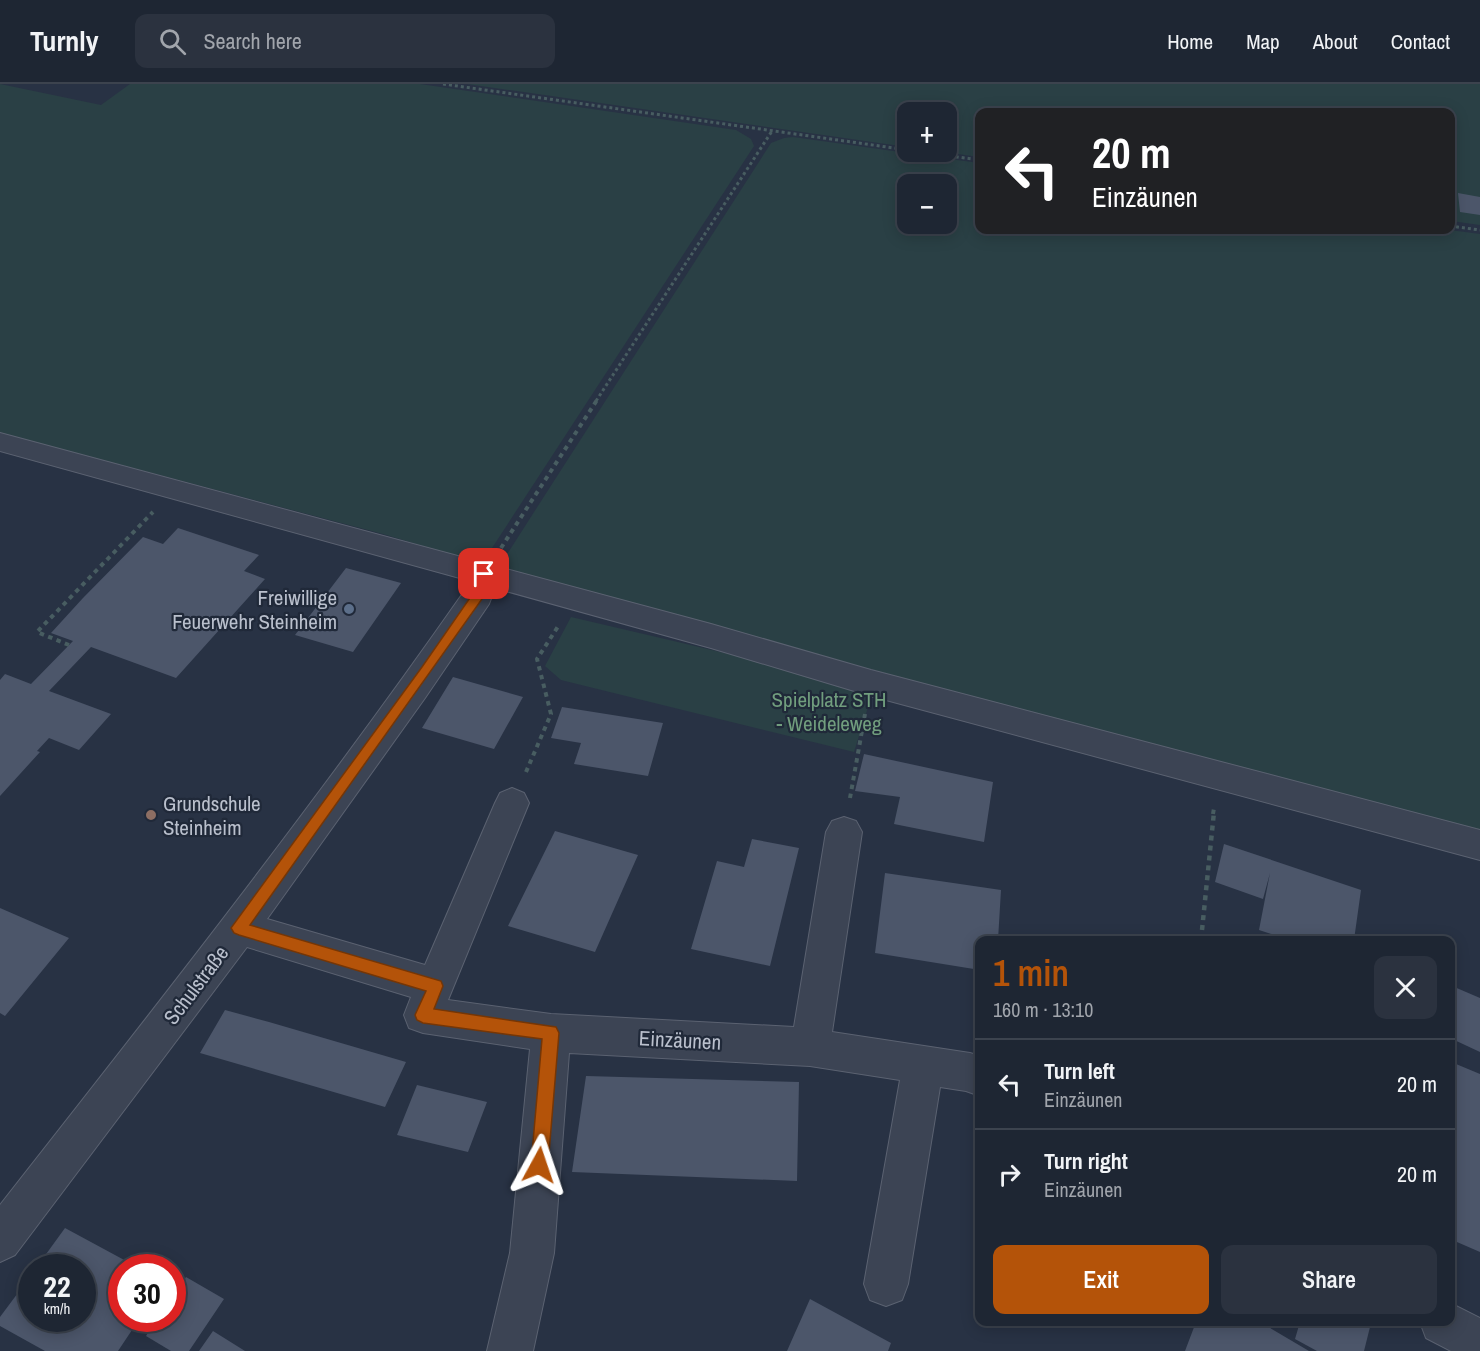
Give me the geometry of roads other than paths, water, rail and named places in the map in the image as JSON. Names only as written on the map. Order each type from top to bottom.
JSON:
[{"type":"street","points":[[0,442],[575,599],[871,683],[1480,845]]},
{"type":"street","name":"Schulstraße","points":[[0,1240],[239,928],[478,596],[484,574]]},
{"type":"street","name":"Einzäunen","points":[[512,803],[423,1015],[551,1033],[810,1047],[975,1074]]},
{"type":"street","points":[[810,1047],[843,832]]},
{"type":"street","points":[[239,928],[435,986]]},
{"type":"street","points":[[510,1351],[532,1254],[551,1033]]},
{"type":"street","points":[[886,1284],[923,1066]]},
{"type":"street","points":[[1450,1326],[1480,1342]]},
{"type":"place","name":"Freiwillige Feuerwehr Steinheim","points":[[349,609]]},
{"type":"place","name":"Grundschule Steinheim","points":[[151,815]]},
{"type":"park label","name":"Spielplatz STH - Weideleweg","points":[[829,711]]}]
